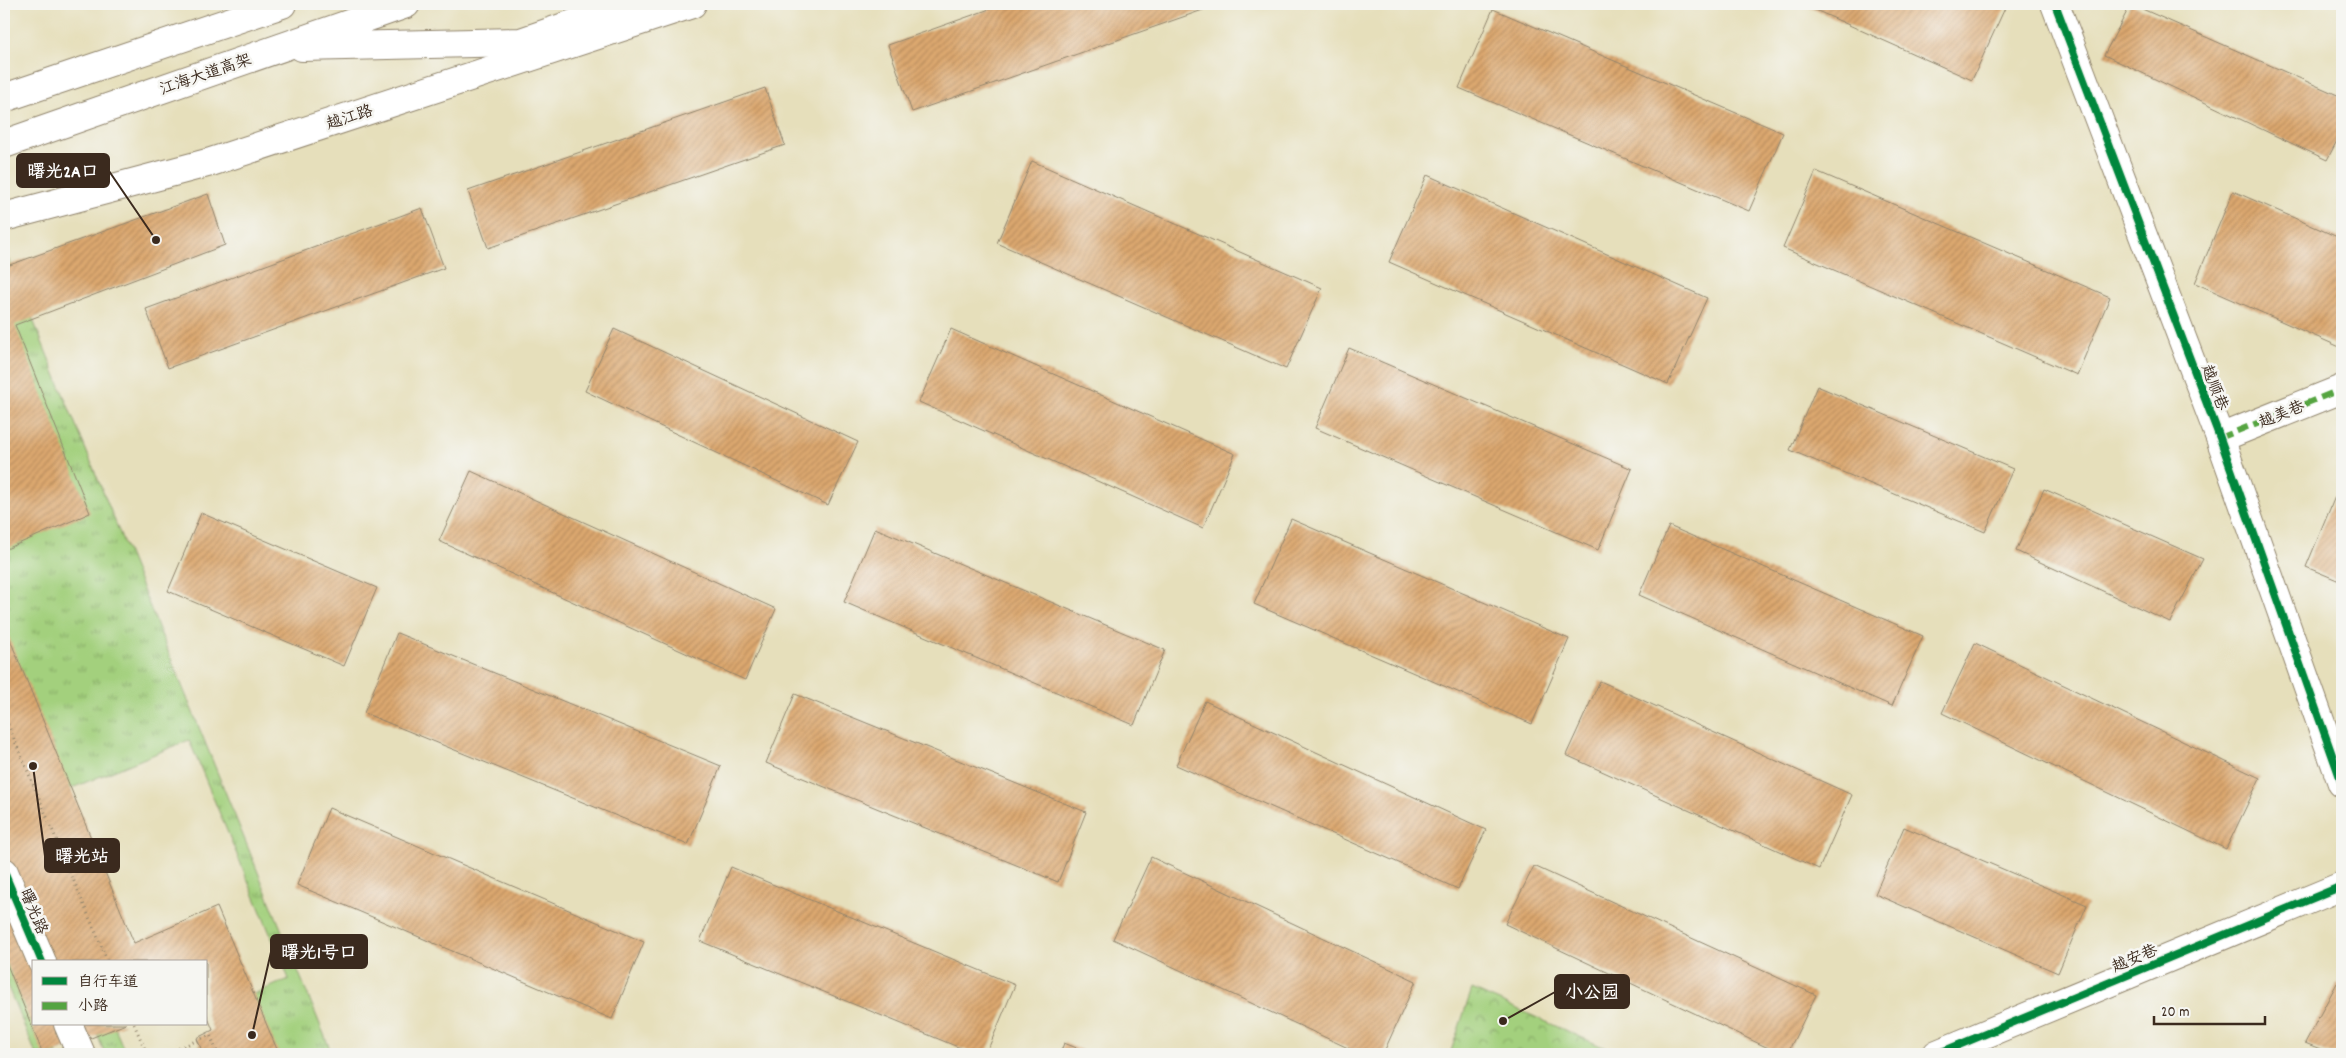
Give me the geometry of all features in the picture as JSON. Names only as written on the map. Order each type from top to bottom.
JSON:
[{"type":"main road","name":"江海大道高架","points":[[4,144],[406,4]]},
{"type":"main road","points":[[276,48],[521,42],[631,4]]},
{"type":"main road","name":"越江路","points":[[4,217],[211,162],[692,4]]},
{"type":"main road","name":"越顺巷","points":[[2055,4],[2220,438],[2342,783]]},
{"type":"main road","points":[[4,98],[271,7]]},
{"type":"main road","name":"越美巷","points":[[2220,438],[2342,389]]},
{"type":"main road","name":"曙光路","points":[[4,872],[41,960]]},
{"type":"main road","name":"越安巷","points":[[1937,1054],[2342,886]]},
{"type":"main road","points":[[69,1026],[81,1054]]},
{"type":"path","points":[[4,715],[107,960]]},
{"type":"path","points":[[135,1026],[147,1054]]},
{"type":"path","points":[[164,1054],[210,1035],[217,1052]]},
{"type":"green space","points":[[7,256],[332,1054],[182,1054],[223,1036],[213,1011],[289,979],[189,740],[45,799],[4,701],[4,257]]},
{"type":"green space","points":[[4,929],[32,995],[32,1026],[45,1026],[57,1054],[36,1054],[4,978]]},
{"type":"green space","points":[[1472,989],[1619,1054],[1450,1054]]},
{"type":"green space","points":[[94,1026],[114,1026],[126,1054],[105,1054]]},
{"type":"building","points":[[1004,4],[1217,5],[912,112],[888,45]]},
{"type":"building","points":[[1802,4],[1996,4],[2005,8],[1972,80]]},
{"type":"building","points":[[2131,4],[2342,97],[2342,131],[2327,160],[2104,55]]},
{"type":"building","points":[[1493,9],[1783,133],[1749,211],[1459,88]]},
{"type":"building","points":[[765,88],[785,145],[488,248],[468,191]]},
{"type":"building","points":[[1032,161],[1322,288],[1286,369],[997,243]]},
{"type":"building","points":[[1816,171],[2110,297],[2077,375],[1783,248]]},
{"type":"building","points":[[1427,175],[1707,298],[1668,384],[1389,262]]},
{"type":"building","points":[[2233,191],[2342,239],[2342,348],[2195,283]]},
{"type":"building","points":[[208,194],[225,245],[15,325],[90,513],[4,550],[4,267]]},
{"type":"building","points":[[422,208],[444,268],[168,368],[146,309]]},
{"type":"building","points":[[614,329],[858,442],[828,505],[585,391]]},
{"type":"building","points":[[951,329],[1235,454],[1203,528],[919,402]]},
{"type":"building","points":[[1349,348],[1632,469],[1598,550],[1315,428]]},
{"type":"building","points":[[1817,386],[2013,469],[1985,532],[1790,450]]},
{"type":"building","points":[[471,471],[776,609],[745,680],[439,541]]},
{"type":"building","points":[[2339,487],[2342,489],[2342,582],[2306,567]]},
{"type":"building","points":[[2044,489],[2203,559],[2170,622],[2016,551]]},
{"type":"building","points":[[201,513],[377,588],[344,666],[168,591]]},
{"type":"building","points":[[1291,519],[1569,639],[1532,724],[1254,604]]},
{"type":"building","points":[[1669,526],[1923,636],[1892,706],[1639,595]]},
{"type":"building","points":[[875,528],[1165,650],[1134,725],[844,602]]},
{"type":"building","points":[[4,625],[134,943],[217,907],[279,1054],[203,1054],[197,1038],[213,1030],[208,1018],[208,960],[32,960],[32,1026],[121,1026],[51,1054],[43,1054],[4,957]]},
{"type":"building","points":[[397,633],[721,766],[688,845],[364,713]]},
{"type":"building","points":[[1975,643],[2260,778],[2226,849],[1942,713]]},
{"type":"building","points":[[1600,681],[1852,795],[1819,869],[1566,755]]},
{"type":"building","points":[[795,694],[1086,812],[1058,882],[766,763]]},
{"type":"building","points":[[1205,701],[1486,830],[1458,889],[1176,765]]},
{"type":"building","points":[[329,808],[644,942],[612,1019],[297,885]]},
{"type":"building","points":[[1904,827],[2087,905],[2058,973],[1875,894]]},
{"type":"building","points":[[1151,857],[1416,981],[1383,1054],[1361,1054],[1113,939]]},
{"type":"building","points":[[1534,866],[1816,995],[1787,1054],[1781,1054],[1505,924]]},
{"type":"building","points":[[731,867],[1015,985],[986,1054],[975,1054],[700,941]]},
{"type":"building","points":[[2337,983],[2342,986],[2342,1054],[2333,1054],[2305,1043]]},
{"type":"building","points":[[1064,1043],[1092,1054],[1060,1054]]},
{"type":"marked path","points":[[2220,438],[2342,389]]},
{"type":"cycle path","points":[[2055,4],[2220,438],[2342,783]]},
{"type":"cycle path","points":[[4,872],[41,960]]},
{"type":"cycle path","points":[[1937,1054],[2342,886]]},
{"type":"place","name":"曙光2A口","points":[[156,240]]},
{"type":"place","name":"曙光站","points":[[33,766]]},
{"type":"place","name":"小公园","points":[[1503,1021]]},
{"type":"place","name":"曙光1号口","points":[[252,1035]]}]
